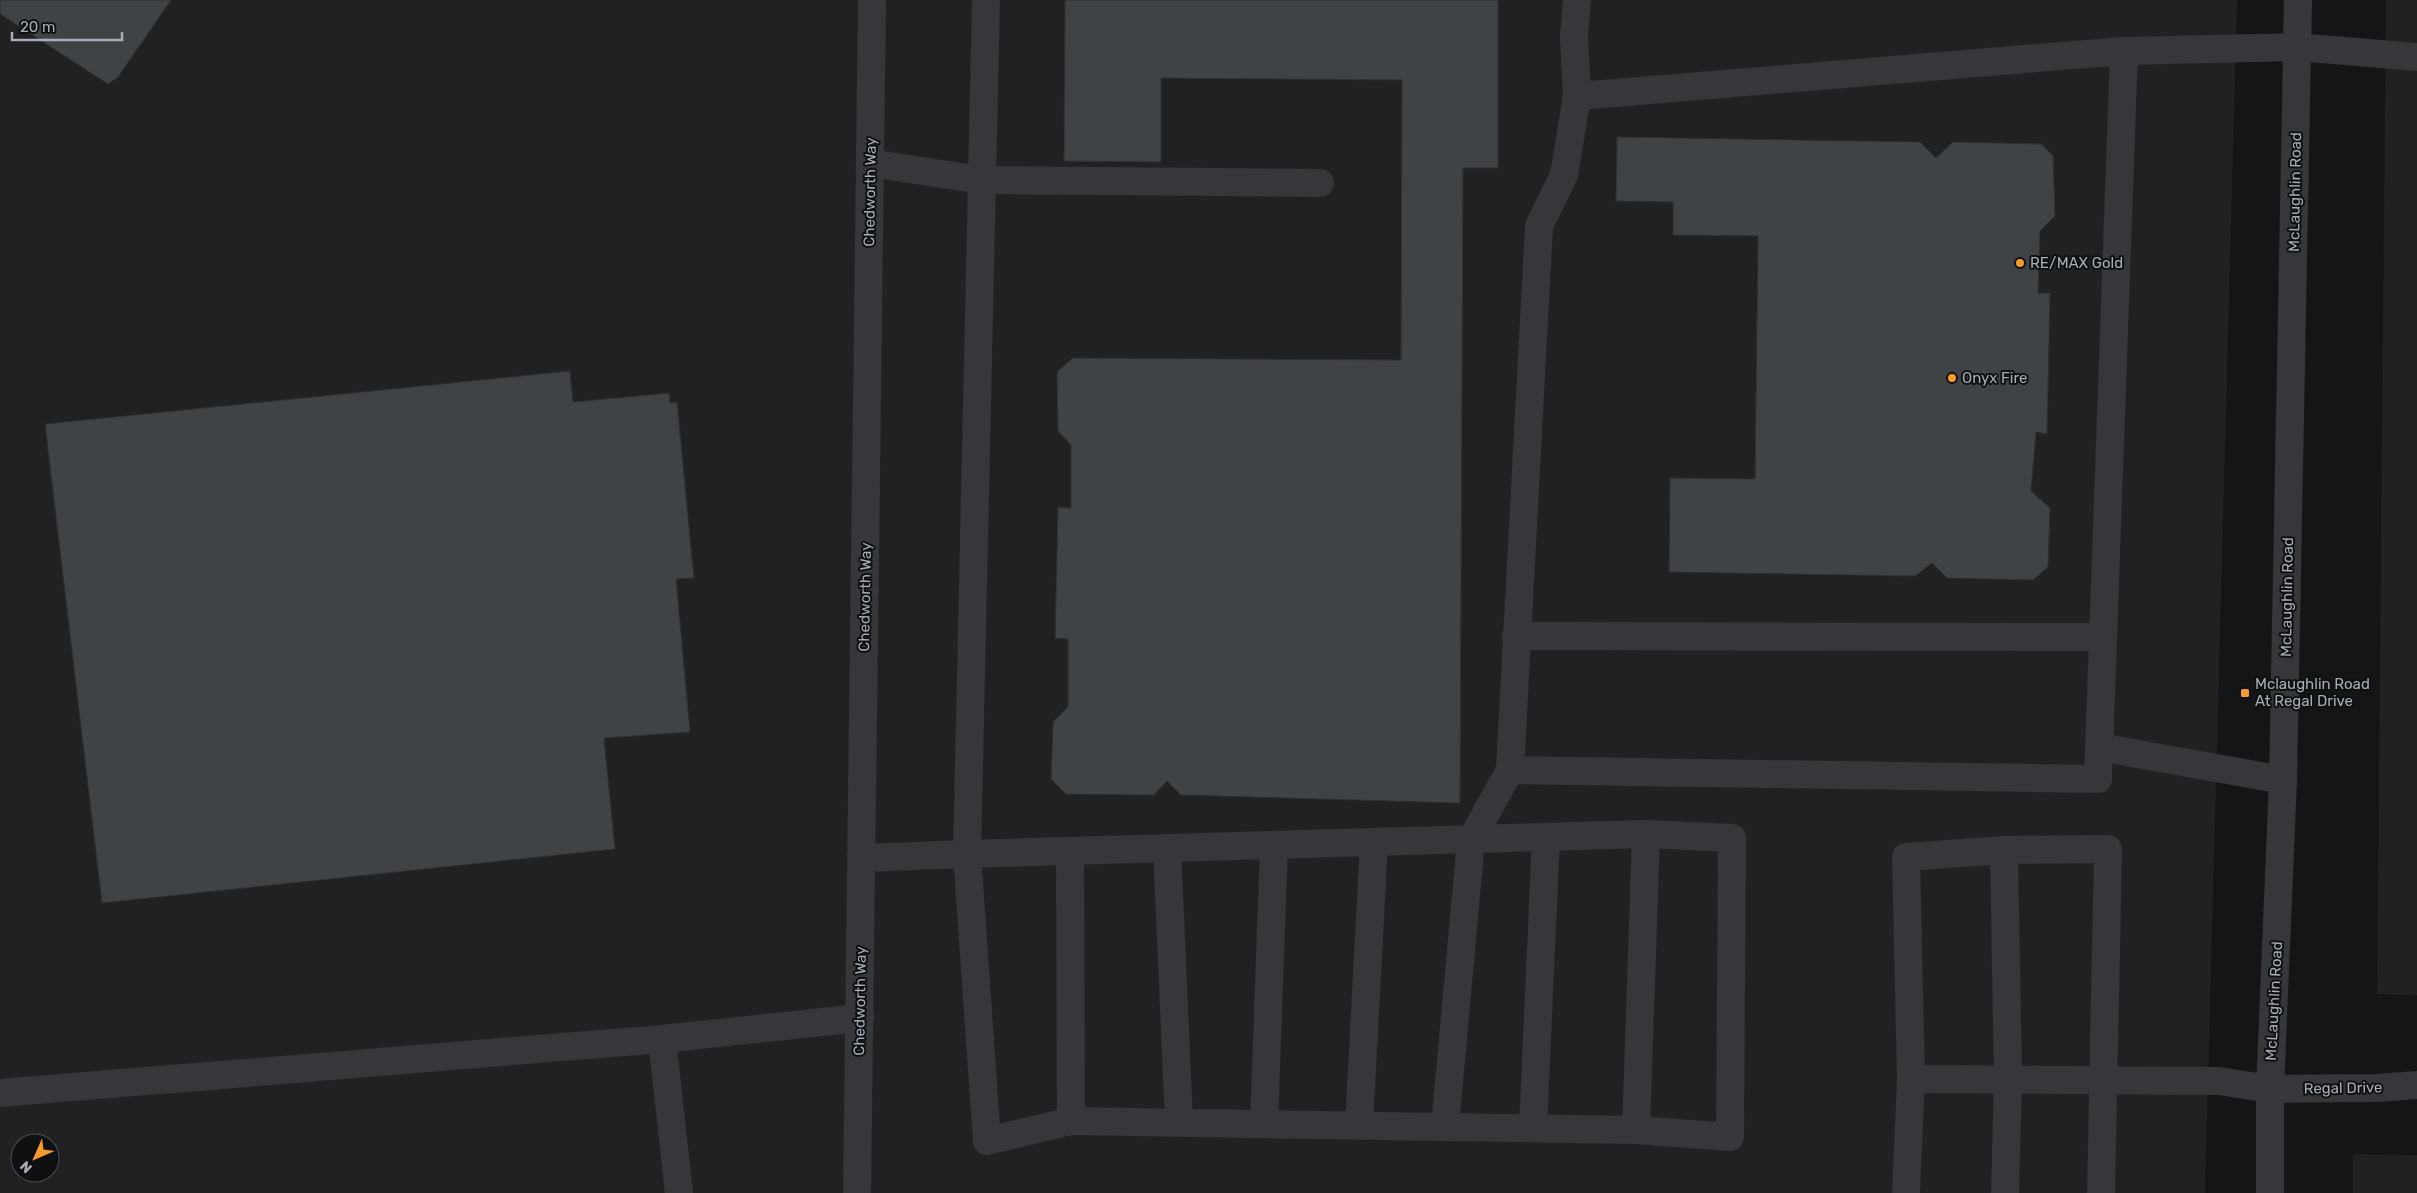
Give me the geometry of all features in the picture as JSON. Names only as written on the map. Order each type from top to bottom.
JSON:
[{"type":"street","name":"Chedworth Way","points":[[857,1193],[872,0]]},
{"type":"street","points":[[861,858],[968,854],[1646,834],[1732,838],[1730,1137],[1636,1130],[1071,1120],[988,1141],[968,854],[986,0]]},
{"type":"street","points":[[1445,1126],[1471,840],[1510,770],[1539,226],[1564,175],[1577,96],[1574,36],[1577,0]]},
{"type":"street","name":"McLaughlin Road","points":[[2270,1193],[2270,1089],[2283,780],[2298,0]]},
{"type":"street","points":[[1577,96],[2124,50],[2297,47],[2417,57]]},
{"type":"street","points":[[1510,770],[2098,779],[2124,50]]},
{"type":"street","points":[[870,163],[982,180],[1320,184]]},
{"type":"street","points":[[1516,636],[2103,637]]},
{"type":"street","points":[[2099,748],[2283,780]]},
{"type":"street","points":[[1636,1130],[1646,834]]},
{"type":"street","points":[[1533,1128],[1546,837]]},
{"type":"street","points":[[1359,1125],[1374,843]]},
{"type":"street","points":[[1264,1124],[1274,845]]},
{"type":"street","points":[[1167,848],[1178,1122]]},
{"type":"street","points":[[1906,1193],[1911,1079],[1906,857],[2004,850],[2108,849],[2101,1193]]},
{"type":"street","points":[[2004,850],[2008,1080],[2005,1193]]},
{"type":"street","points":[[1070,852],[1071,1120]]},
{"type":"street","points":[[0,1093],[662,1039],[860,1018]]},
{"type":"street","points":[[662,1039],[679,1193]]},
{"type":"street","name":"Regal Drive","points":[[1911,1079],[2219,1081],[2270,1089],[2378,1088],[2417,1085]]},
{"type":"shaded area","points":[[0,0],[2237,0],[2205,1193],[0,1193]]},
{"type":"shaded area","points":[[2386,0],[2417,0],[2417,995],[2377,994]]},
{"type":"shaded area","points":[[2353,1154],[2417,1155],[2417,1193],[2353,1193]]},
{"type":"building","points":[[0,0],[171,0],[118,77],[108,84],[0,14]]},
{"type":"building","points":[[1065,0],[1498,0],[1498,168],[1463,168],[1460,803],[1181,795],[1167,781],[1154,795],[1066,794],[1051,779],[1053,722],[1068,707],[1068,639],[1055,638],[1058,507],[1071,508],[1071,445],[1058,431],[1057,372],[1073,358],[1401,360],[1402,80],[1161,78],[1161,162],[1064,161]]},
{"type":"building","points":[[1617,137],[1920,142],[1936,158],[1953,142],[2041,144],[2053,156],[2055,216],[2040,231],[2038,293],[2050,293],[2047,434],[2036,432],[2031,491],[2050,508],[2048,567],[2033,580],[1947,578],[1932,563],[1915,576],[1669,572],[1670,478],[1755,479],[1758,236],[1673,235],[1673,202],[1616,201]]},
{"type":"building","points":[[570,371],[573,402],[669,393],[670,403],[677,402],[694,578],[676,579],[690,732],[604,738],[615,849],[102,903],[45,424]]},
{"type":"place","name":"RE/MAX Gold","points":[[2020,263]]},
{"type":"place","name":"Onyx Fire","points":[[1952,378]]},
{"type":"place","name":"Mclaughlin Road At Regal Drive","points":[[2245,693]]}]
